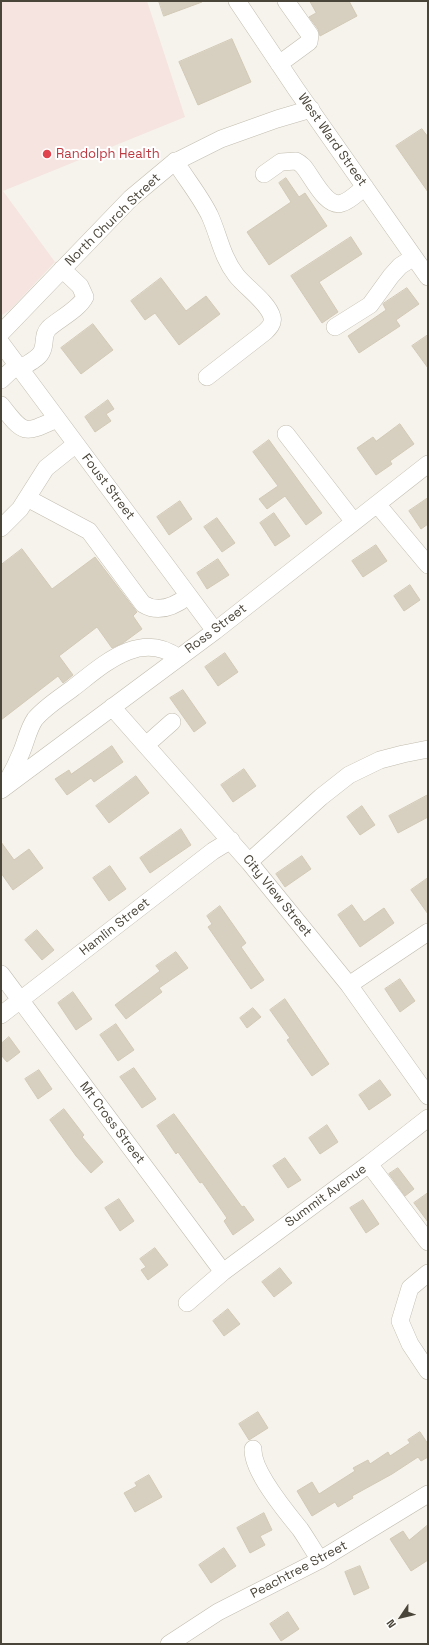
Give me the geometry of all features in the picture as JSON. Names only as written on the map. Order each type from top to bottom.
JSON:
[{"type":"street","points":[[279,64],[309,42],[310,35],[286,1]]},
{"type":"street","name":"West Ward Street","points":[[241,3],[279,64],[428,277]]},
{"type":"street","name":"North Church Street","points":[[1,333],[131,198],[175,162],[221,139],[310,109]]},
{"type":"street","points":[[264,174],[281,162],[296,160],[303,165],[330,202],[337,204],[344,203],[365,187]]},
{"type":"street","points":[[175,162],[209,214],[218,235],[223,254],[236,275],[263,304],[271,315],[272,319],[270,326],[264,332],[207,377]]},
{"type":"street","points":[[335,327],[370,305],[390,276],[400,266],[414,257]]},
{"type":"street","points":[[1,380],[18,367],[40,355],[43,351],[44,335],[48,328],[80,303],[85,297],[80,286],[62,269]]},
{"type":"street","name":"Foust Street","points":[[1,343],[215,631]]},
{"type":"street","points":[[1,405],[18,426],[25,430],[32,430],[57,419]]},
{"type":"street","points":[[286,434],[354,522]]},
{"type":"street","points":[[1,528],[20,509],[46,468],[76,444]]},
{"type":"street","name":"Ross Street","points":[[2,788],[215,631],[428,464]]},
{"type":"street","points":[[28,498],[89,531],[143,604],[157,609],[169,607],[179,603],[188,596]]},
{"type":"street","points":[[377,504],[428,565]]},
{"type":"street","points":[[2,788],[14,770],[35,719],[48,707],[106,663],[133,649],[150,647],[163,649],[179,658]]},
{"type":"street","name":"City View Street","points":[[112,707],[231,840],[349,985],[428,1096]]},
{"type":"street","points":[[146,745],[172,722]]},
{"type":"street","points":[[249,862],[321,797],[349,776],[380,760],[428,749]]},
{"type":"street","name":"Hamlin Street","points":[[1,1015],[213,851],[231,840]]},
{"type":"street","points":[[349,985],[428,932]]},
{"type":"street","name":"Mt Cross Street","points":[[1,974],[223,1272]]},
{"type":"street","name":"Summit Avenue","points":[[188,1303],[223,1272],[369,1164],[428,1118]]},
{"type":"street","points":[[369,1164],[428,1242]]},
{"type":"street","points":[[428,1273],[410,1288],[400,1321],[410,1344],[428,1371]]},
{"type":"street","points":[[253,1449],[253,1454],[259,1469],[272,1494],[300,1530],[320,1560]]},
{"type":"street","name":"Peachtree Street","points":[[169,1644],[218,1612],[320,1560],[428,1494]]},
{"type":"shaded area","name":"Randolph Health","points":[[1,1],[147,1],[185,117],[3,191],[55,262],[10,310],[2,315],[1,315]]},
{"type":"building","points":[[159,1],[202,1],[202,2],[164,16]]},
{"type":"building","points":[[310,1],[349,1],[357,16],[320,36],[318,29],[309,17],[316,13]]},
{"type":"building","points":[[232,39],[251,82],[198,105],[179,62]]},
{"type":"building","points":[[422,129],[428,137],[428,192],[396,146]]},
{"type":"building","points":[[286,178],[299,197],[305,193],[327,226],[269,265],[247,232],[291,202],[279,183]]},
{"type":"building","points":[[351,237],[362,254],[319,282],[338,312],[322,323],[291,276]]},
{"type":"building","points":[[161,278],[186,311],[206,296],[220,314],[179,345],[155,313],[145,320],[131,301]]},
{"type":"building","points":[[407,288],[419,304],[396,320],[400,326],[359,353],[348,336],[386,310],[383,304]]},
{"type":"building","points":[[93,324],[113,350],[81,374],[61,348]]},
{"type":"building","points":[[428,335],[428,368],[412,346]]},
{"type":"building","points":[[108,400],[114,409],[106,414],[111,421],[95,432],[85,417]]},
{"type":"building","points":[[400,424],[414,444],[390,461],[392,464],[376,475],[357,448],[373,437],[376,441]]},
{"type":"building","points":[[269,440],[322,513],[306,525],[285,496],[267,509],[259,499],[278,486],[253,452]]},
{"type":"building","points":[[428,498],[428,524],[421,529],[409,511]]},
{"type":"building","points":[[180,501],[192,519],[169,535],[157,517]]},
{"type":"building","points":[[274,513],[290,536],[275,546],[260,523]]},
{"type":"building","points":[[217,518],[235,543],[222,552],[204,527]]},
{"type":"building","points":[[376,545],[387,561],[363,577],[352,561]]},
{"type":"building","points":[[22,549],[52,589],[95,557],[137,612],[133,616],[142,629],[123,643],[112,648],[97,627],[59,656],[73,675],[63,683],[58,676],[1,720],[1,565]]},
{"type":"building","points":[[218,559],[229,575],[207,589],[197,573]]},
{"type":"building","points":[[410,585],[420,600],[404,611],[394,596]]},
{"type":"building","points":[[225,653],[238,672],[218,686],[205,667]]},
{"type":"building","points":[[183,690],[206,723],[194,732],[170,698]]},
{"type":"building","points":[[112,746],[123,762],[94,782],[91,778],[67,795],[55,779],[69,770],[71,774]]},
{"type":"building","points":[[244,769],[256,786],[233,802],[221,785]]},
{"type":"building","points":[[136,776],[149,793],[109,823],[96,806]]},
{"type":"building","points":[[428,795],[428,817],[398,833],[389,816]]},
{"type":"building","points":[[362,806],[375,825],[360,835],[347,817]]},
{"type":"building","points":[[181,829],[191,845],[150,873],[140,858]]},
{"type":"building","points":[[1,842],[14,860],[29,849],[43,868],[13,890],[1,873]]},
{"type":"building","points":[[302,856],[311,869],[285,887],[276,874]]},
{"type":"building","points":[[110,866],[126,889],[109,901],[93,878]]},
{"type":"building","points":[[428,878],[428,914],[411,890]]},
{"type":"building","points":[[352,905],[364,922],[384,908],[394,923],[360,947],[338,915]]},
{"type":"building","points":[[220,906],[246,943],[241,947],[264,980],[251,989],[208,927],[212,924],[207,916]]},
{"type":"building","points":[[37,930],[54,950],[42,960],[25,940]]},
{"type":"building","points":[[176,952],[188,968],[159,988],[162,992],[126,1019],[115,1005],[160,971],[156,966]]},
{"type":"building","points":[[400,979],[415,1001],[400,1012],[385,989]]},
{"type":"building","points":[[73,992],[92,1019],[76,1030],[58,1003]]},
{"type":"building","points":[[285,999],[329,1064],[312,1076],[287,1040],[290,1038],[270,1010]]},
{"type":"building","points":[[253,1008],[261,1017],[247,1028],[240,1018]]},
{"type":"building","points":[[116,1024],[134,1050],[118,1061],[100,1035]]},
{"type":"building","points":[[9,1037],[20,1052],[7,1062],[1,1055],[1,1044]]},
{"type":"building","points":[[134,1068],[156,1099],[142,1108],[120,1077]]},
{"type":"building","points":[[39,1070],[52,1089],[38,1099],[25,1079]]},
{"type":"building","points":[[380,1080],[391,1095],[369,1110],[359,1095]]},
{"type":"building","points":[[64,1109],[84,1135],[82,1137],[103,1162],[91,1173],[76,1156],[50,1120]]},
{"type":"building","points":[[174,1114],[242,1207],[244,1206],[254,1220],[233,1235],[224,1221],[227,1218],[202,1182],[200,1183],[178,1152],[176,1154],[157,1126]]},
{"type":"building","points":[[327,1125],[338,1142],[320,1154],[309,1138]]},
{"type":"building","points":[[285,1158],[301,1180],[288,1188],[273,1166]]},
{"type":"building","points":[[398,1168],[414,1189],[405,1196],[389,1174]]},
{"type":"building","points":[[428,1193],[428,1222],[414,1203]]},
{"type":"building","points":[[119,1199],[134,1221],[120,1231],[105,1208]]},
{"type":"building","points":[[363,1200],[379,1224],[366,1233],[350,1208]]},
{"type":"building","points":[[155,1248],[168,1265],[148,1280],[141,1270],[146,1267],[140,1259]]},
{"type":"building","points":[[280,1268],[292,1283],[274,1297],[262,1282]]},
{"type":"building","points":[[228,1309],[240,1324],[224,1336],[213,1321]]},
{"type":"building","points":[[258,1412],[268,1428],[249,1440],[239,1424]]},
{"type":"building","points":[[420,1432],[428,1444],[428,1457],[421,1461],[418,1457],[392,1474],[352,1496],[353,1498],[338,1507],[335,1502],[312,1516],[297,1491],[312,1482],[319,1494],[355,1471],[353,1468],[368,1460],[370,1464],[388,1452],[390,1456],[410,1443],[408,1440]]},
{"type":"building","points":[[149,1475],[162,1497],[135,1512],[124,1493],[137,1486],[135,1483]]},
{"type":"building","points":[[264,1513],[272,1530],[260,1536],[265,1545],[250,1553],[237,1528]]},
{"type":"building","points":[[428,1525],[428,1560],[411,1571],[390,1539],[403,1531],[409,1540]]},
{"type":"building","points":[[224,1548],[236,1566],[211,1583],[199,1565]]},
{"type":"building","points":[[360,1566],[369,1588],[354,1595],[345,1572]]},
{"type":"building","points":[[288,1612],[299,1629],[281,1641],[270,1624]]},
{"type":"place","name":"Randolph Health","points":[[47,154]]}]
